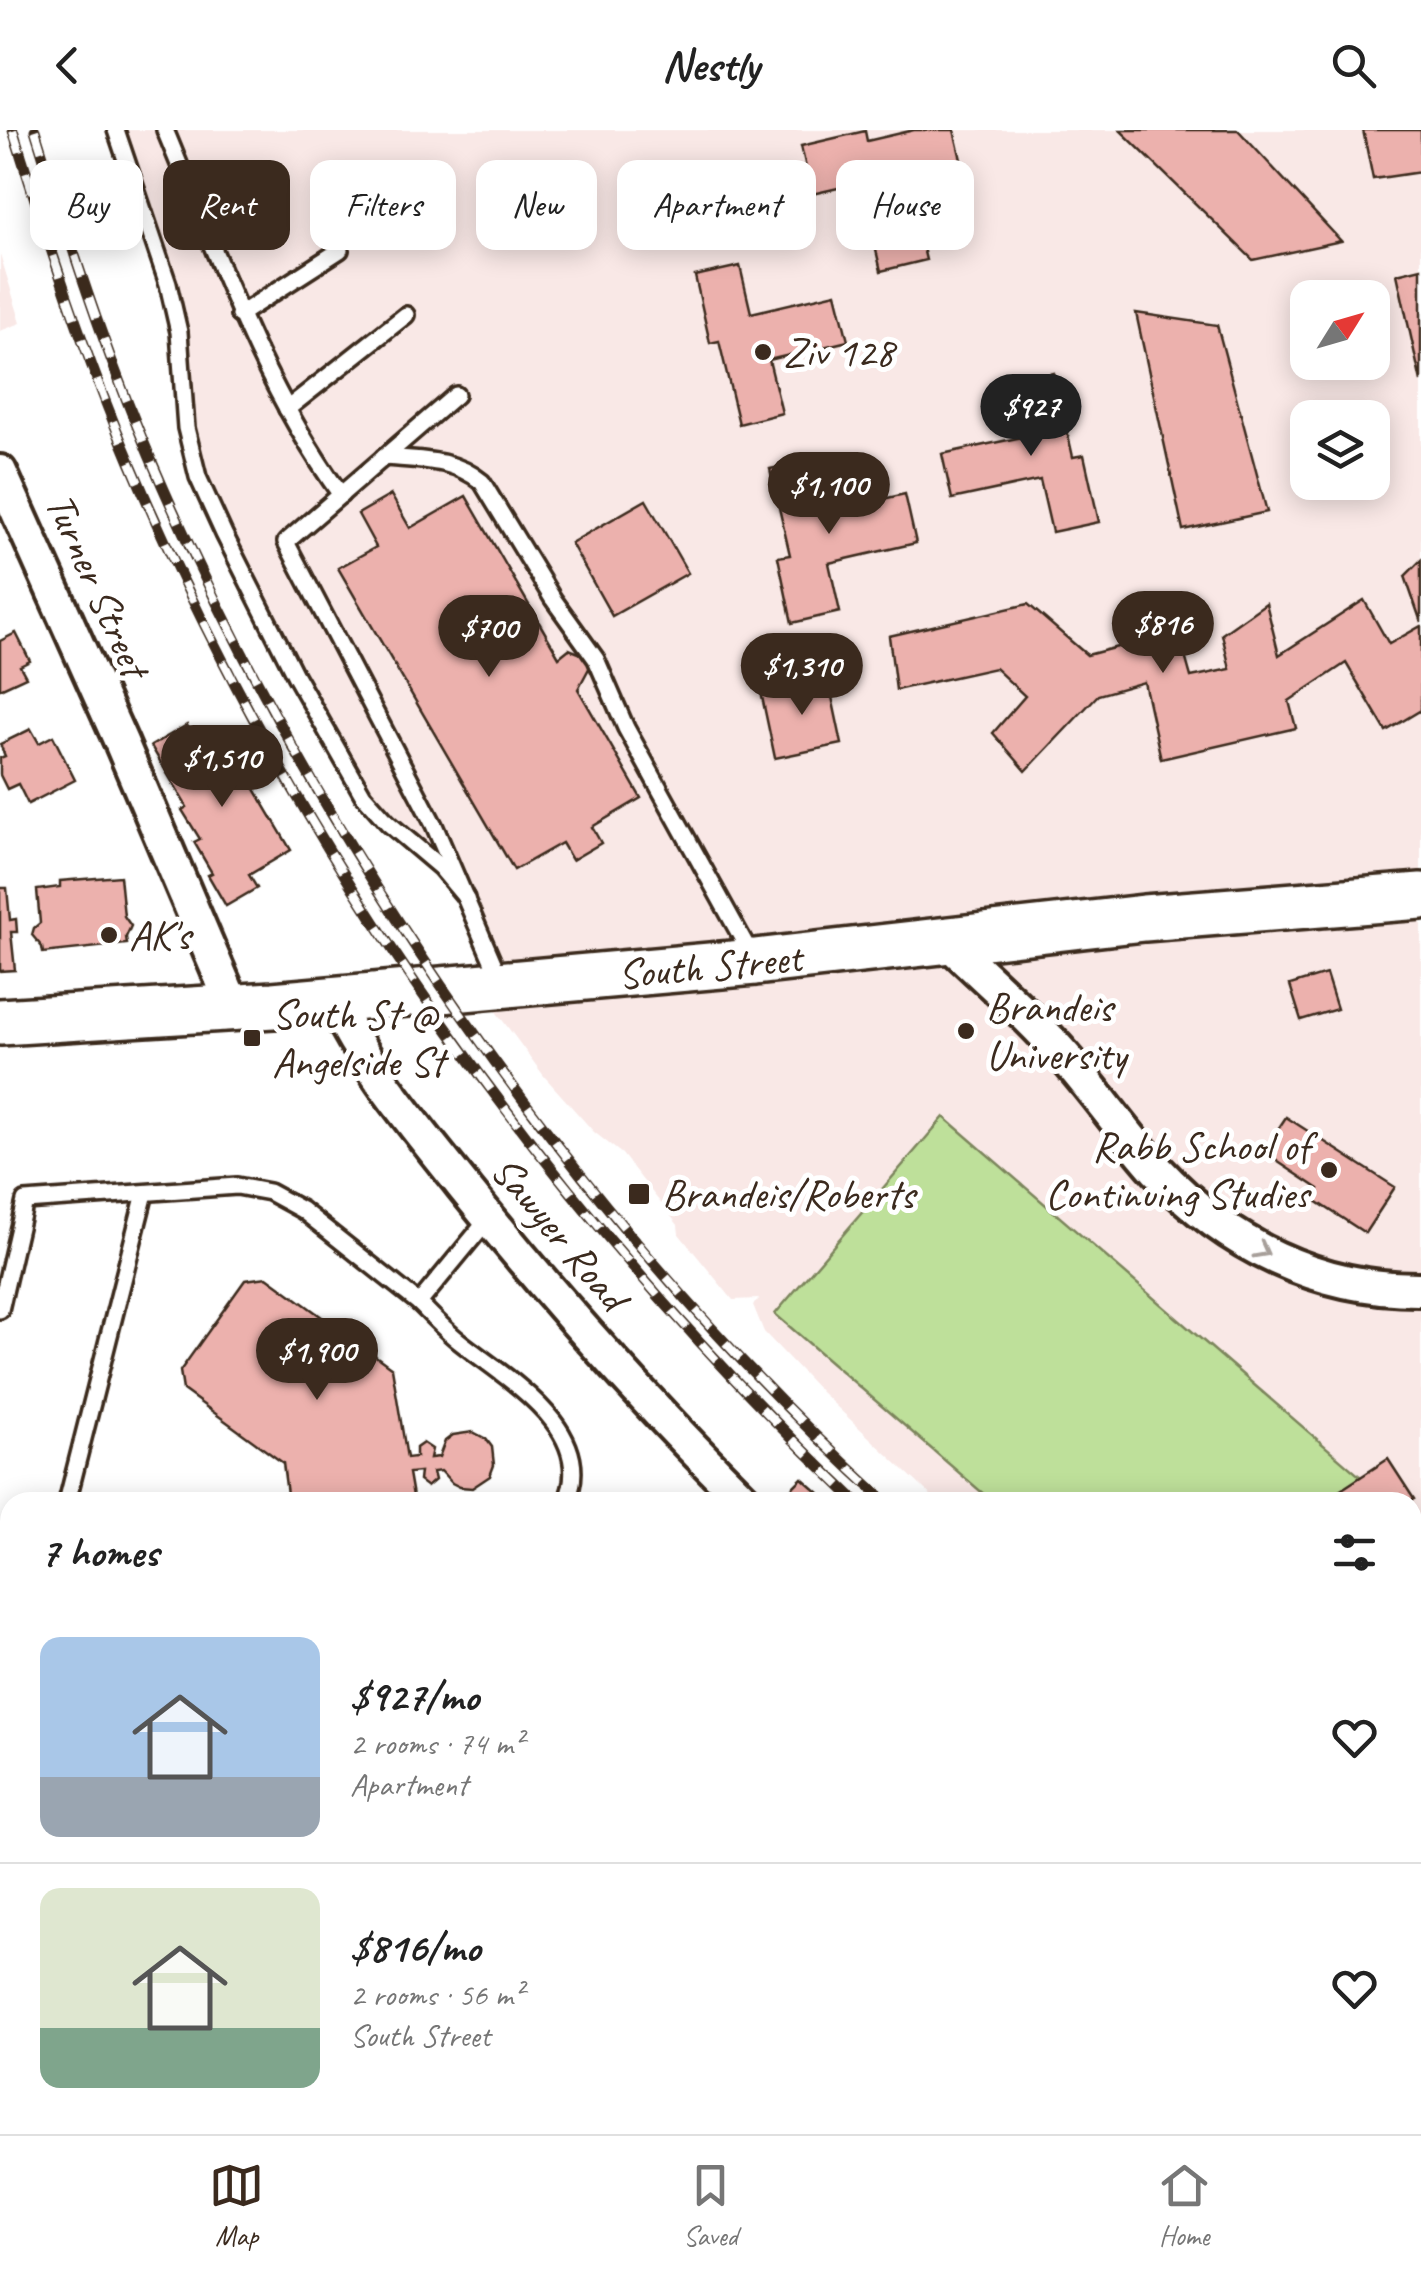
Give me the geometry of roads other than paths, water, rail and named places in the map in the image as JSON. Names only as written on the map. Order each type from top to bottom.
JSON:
[{"type":"main road","name":"South Street","points":[[0,1022],[234,1008],[755,962],[1144,918],[1421,896]]},
{"type":"street","name":"Turner Street","points":[[0,472],[234,1008]]},
{"type":"street","points":[[945,939],[1065,1057],[1157,1170],[1220,1226],[1304,1272],[1358,1285],[1421,1289]]},
{"type":"street","name":"Sawyer Road","points":[[332,998],[368,1066],[489,1218],[607,1357],[736,1492]]},
{"type":"lane","points":[[116,130],[168,284],[179,332],[186,428],[198,477],[295,676],[363,795],[440,867],[466,898]]},
{"type":"lane","points":[[165,130],[240,315],[286,409],[340,495]]},
{"type":"lane","points":[[240,315],[340,250]]},
{"type":"lane","points":[[286,409],[406,315]]},
{"type":"lane","points":[[456,395],[286,542],[394,745],[502,983]]},
{"type":"lane","points":[[384,457],[445,462],[465,468],[482,482],[553,600],[596,659],[626,728],[755,962]]},
{"type":"lane","points":[[0,1310],[26,1202],[237,1186],[269,1192],[302,1210],[541,1406],[558,1428],[574,1476],[569,1492]]},
{"type":"lane","points":[[70,1492],[145,1193]]},
{"type":"lane","points":[[419,1304],[489,1218]]},
{"type":"railway","points":[[13,130],[82,339],[130,462],[196,607],[270,749],[352,886],[440,1020],[536,1148],[637,1271],[744,1390],[847,1492]]},
{"type":"railway","points":[[35,130],[88,294],[149,455],[215,598],[290,741],[373,881],[463,1017],[560,1149],[664,1274],[773,1392],[876,1492]]},
{"type":"place","name":"Ziv 128","points":[[763,352]]},
{"type":"place","name":"AK's","points":[[109,935]]},
{"type":"place","name":"Brandeis University","points":[[966,1031]]},
{"type":"place","name":"South St @ Angelside St","points":[[252,1038]]},
{"type":"place","name":"Rabb School of Continuing Studies","points":[[1329,1170]]},
{"type":"place","name":"Brandeis/Roberts","points":[[639,1194]]}]
